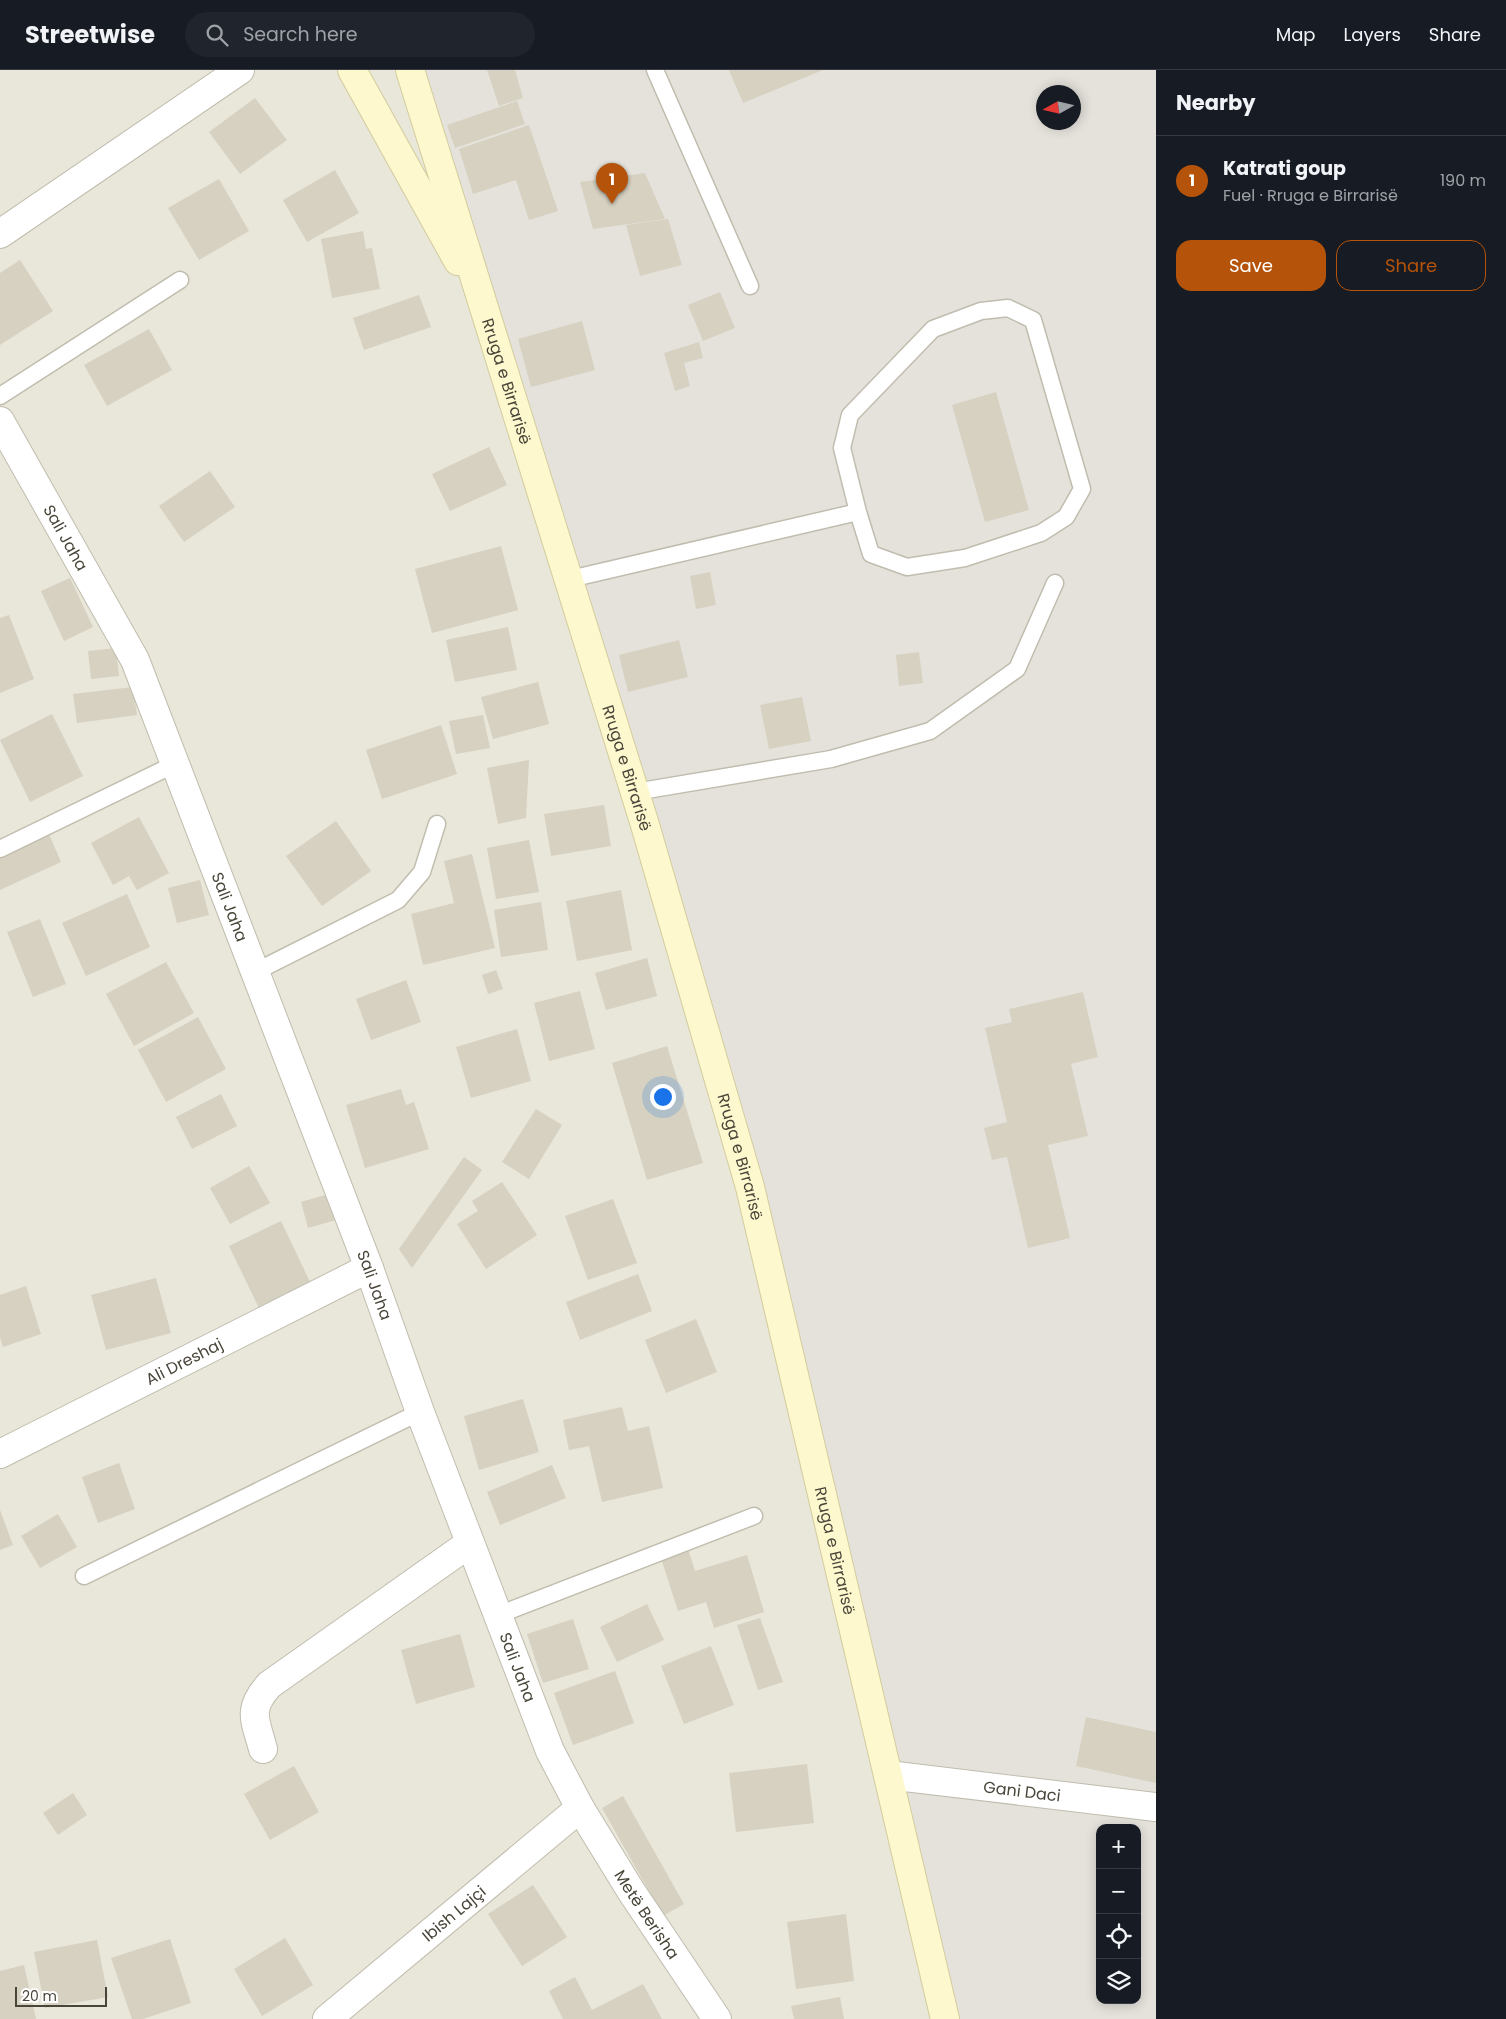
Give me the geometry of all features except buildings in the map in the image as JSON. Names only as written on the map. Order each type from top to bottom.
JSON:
[{"type":"street","points":[[0,234],[240,70]]},
{"type":"street","name":"Rruga e Birrarisë","points":[[352,70],[485,308]]},
{"type":"street","name":"Rruga e Birrarisë","points":[[410,70],[635,792],[750,1188],[945,2019]]},
{"type":"street","name":"Sali Jaha","points":[[0,421],[135,660],[369,1268],[420,1412],[550,1751],[580,1808]]},
{"type":"street","name":"Ali Dreshaj","points":[[0,1454],[369,1268]]},
{"type":"street","points":[[263,1749],[254,1714],[257,1699],[269,1685],[470,1543]]},
{"type":"street","name":"Gani Daci","points":[[888,1775],[1156,1807]]},
{"type":"street","name":"Ibish Lajçi","points":[[327,2019],[580,1808]]},
{"type":"street","name":"Metë Berisha","points":[[580,1808],[631,1891],[718,2019]]},
{"type":"lane","points":[[655,70],[750,286]]},
{"type":"lane","points":[[0,396],[180,280]]},
{"type":"lane","points":[[1008,308],[1033,320],[1082,489],[1066,517],[1041,533],[965,558],[907,567],[871,554],[858,512],[842,448],[850,415],[933,329],[981,311],[1008,308]]},
{"type":"lane","points":[[570,579],[858,512]]},
{"type":"lane","points":[[635,792],[831,759],[930,731],[1018,668],[1055,583]]},
{"type":"lane","points":[[0,849],[175,764]]},
{"type":"lane","points":[[255,972],[398,900],[422,872],[437,824]]},
{"type":"lane","points":[[84,1576],[420,1412]]},
{"type":"lane","points":[[498,1615],[754,1516]]},
{"type":"shaded area","points":[[0,70],[1156,70],[1156,2019],[0,2019]]},
{"type":"shaded area","points":[[410,70],[1156,70],[1156,2019],[945,2019],[750,1187]]},
{"type":"place","name":"Katrati goup","points":[[612,204]]}]
